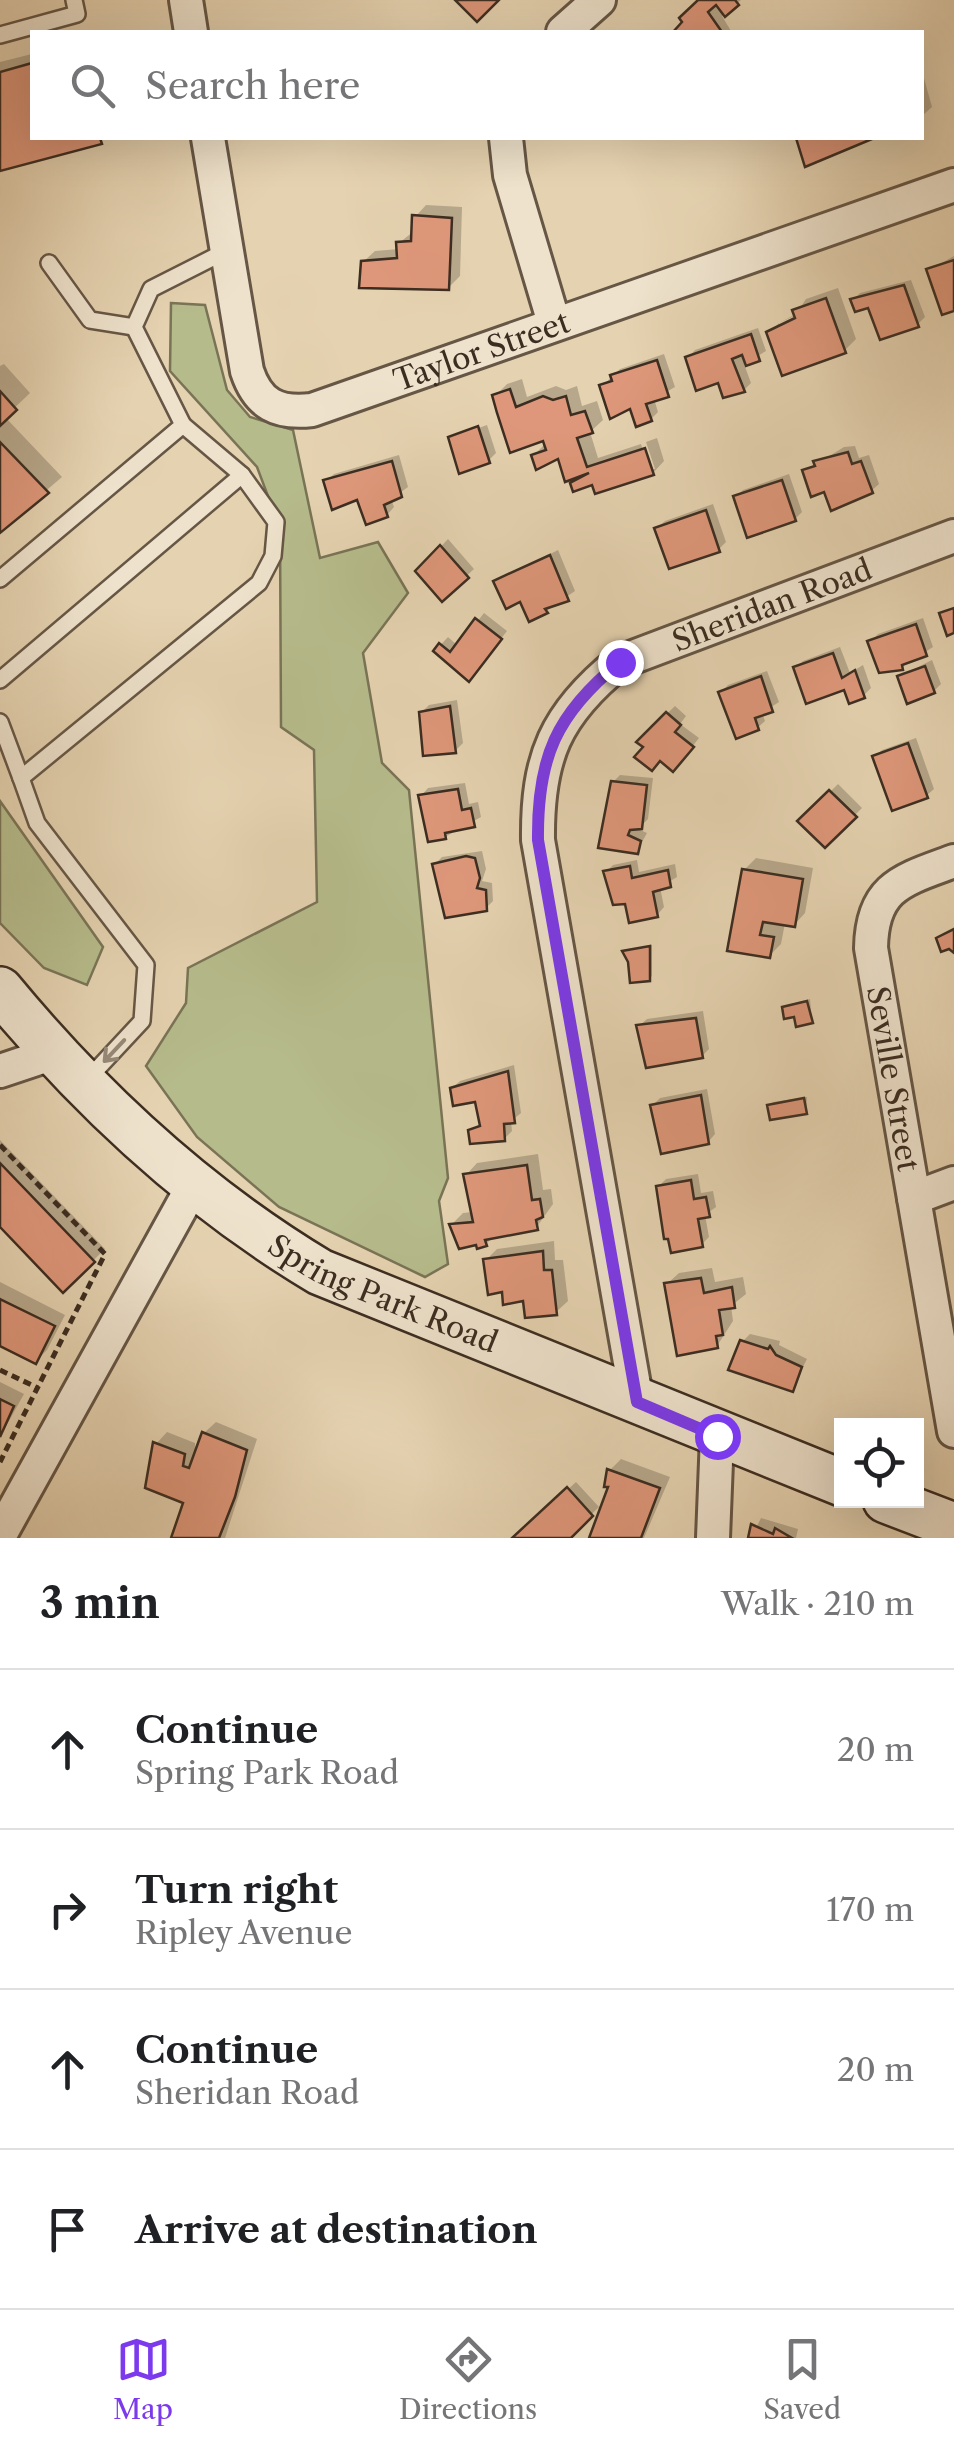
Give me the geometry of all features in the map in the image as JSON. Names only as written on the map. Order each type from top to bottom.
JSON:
[{"type":"main road","name":"Spring Park Road","points":[[0,990],[193,1186],[248,1228],[320,1272],[834,1481]]},
{"type":"main road","points":[[907,1508],[954,1526]]},
{"type":"street","points":[[186,0],[191,30]]},
{"type":"street","points":[[565,30],[599,0]]},
{"type":"street","name":"Taylor Street","points":[[208,140],[254,392],[286,412],[312,410],[954,185]]},
{"type":"street","points":[[506,140],[510,175],[554,323]]},
{"type":"street","name":"Sheridan Road","points":[[637,1402],[538,840],[537,793],[558,728],[588,688],[634,655],[954,536]]},
{"type":"street","name":"Seville Street","points":[[954,861],[908,878],[877,904],[871,948],[954,1431]]},
{"type":"street","points":[[0,1070],[72,1066]]},
{"type":"street","points":[[914,1198],[954,1184]]},
{"type":"street","points":[[0,1535],[193,1186]]},
{"type":"street","points":[[713,1538],[717,1436]]},
{"type":"lane","points":[[0,35],[77,14],[74,0]]},
{"type":"lane","points":[[134,327],[151,289],[226,251]]},
{"type":"lane","points":[[49,263],[90,320],[134,327]]},
{"type":"lane","points":[[21,778],[259,583],[273,556],[276,522],[242,476],[183,425],[134,327]]},
{"type":"lane","points":[[0,578],[183,425]]},
{"type":"lane","points":[[0,680],[242,476]]},
{"type":"lane","points":[[0,722],[37,823],[146,965],[142,1021],[72,1066]]},
{"type":"path","points":[[0,1144],[105,1254],[0,1462]]},
{"type":"path","points":[[0,1370],[38,1388]]},
{"type":"green space","points":[[171,303],[205,305],[227,390],[250,417],[293,430],[320,558],[378,542],[408,593],[363,653],[382,763],[409,790],[448,1178],[439,1201],[448,1264],[425,1277],[279,1207],[197,1137],[146,1066],[186,1003],[188,968],[317,902],[314,750],[281,727],[280,528],[257,467],[170,371]]},
{"type":"green space","points":[[0,801],[103,947],[87,985],[44,968],[0,923]]},
{"type":"building","points":[[455,0],[499,0],[477,22]]},
{"type":"building","points":[[698,0],[735,0],[739,5],[725,17],[716,5],[708,12],[721,30],[675,30],[682,22],[679,18]]},
{"type":"building","points":[[30,64],[30,140],[101,140],[102,144],[0,171],[0,72]]},
{"type":"building","points":[[797,140],[870,140],[805,167]]},
{"type":"building","points":[[412,215],[452,218],[449,290],[359,288],[361,261],[397,258],[396,242],[411,241]]},
{"type":"building","points":[[954,260],[954,311],[942,315],[926,269]]},
{"type":"building","points":[[904,285],[919,327],[880,340],[868,308],[855,312],[850,299]]},
{"type":"building","points":[[826,298],[846,353],[782,376],[766,332],[795,318],[792,310]]},
{"type":"building","points":[[751,334],[760,361],[746,366],[742,355],[732,359],[745,392],[723,398],[718,383],[696,391],[685,357]]},
{"type":"building","points":[[657,360],[669,397],[646,404],[652,421],[636,427],[630,409],[610,419],[599,385],[612,381],[610,375]]},
{"type":"building","points":[[510,389],[516,407],[543,396],[553,400],[566,396],[571,415],[585,411],[593,433],[577,438],[587,467],[645,448],[654,475],[595,494],[592,485],[573,492],[570,483],[589,473],[565,482],[558,459],[536,470],[531,455],[546,450],[543,441],[510,453],[497,413],[492,395]]},
{"type":"building","points":[[0,391],[17,410],[0,426]]},
{"type":"building","points":[[478,426],[490,463],[459,474],[448,437]]},
{"type":"building","points":[[0,442],[49,493],[0,533]]},
{"type":"building","points":[[848,452],[852,464],[861,461],[873,493],[831,511],[824,492],[811,497],[802,470],[815,466],[813,461]]},
{"type":"building","points":[[392,461],[402,497],[384,505],[388,517],[366,525],[357,500],[332,510],[323,480]]},
{"type":"building","points":[[782,480],[796,521],[747,538],[733,496]]},
{"type":"building","points":[[706,510],[720,552],[669,569],[654,528]]},
{"type":"building","points":[[440,545],[469,578],[442,602],[415,571]]},
{"type":"building","points":[[550,555],[569,601],[545,609],[548,613],[529,622],[520,602],[506,609],[493,581]]},
{"type":"building","points":[[954,608],[954,633],[947,636],[939,613]]},
{"type":"building","points":[[475,618],[502,639],[469,682],[433,651],[439,643],[450,652]]},
{"type":"building","points":[[916,624],[927,656],[902,665],[903,670],[879,673],[867,641]]},
{"type":"building","points":[[833,653],[842,678],[855,670],[865,698],[849,704],[844,690],[806,704],[793,667]]},
{"type":"building","points":[[925,666],[935,693],[907,704],[897,676]]},
{"type":"building","points":[[761,676],[773,712],[755,718],[759,730],[736,739],[718,692]]},
{"type":"building","points":[[450,706],[456,753],[423,756],[419,712]]},
{"type":"building","points":[[666,712],[681,725],[675,732],[694,747],[673,772],[660,761],[652,771],[634,757],[643,747],[636,742]]},
{"type":"building","points":[[908,743],[928,798],[892,811],[872,756]]},
{"type":"building","points":[[611,781],[647,785],[642,829],[630,830],[628,835],[641,841],[638,854],[598,848]]},
{"type":"building","points":[[458,789],[462,810],[471,808],[475,827],[445,833],[446,839],[428,842],[418,795]]},
{"type":"building","points":[[829,790],[857,817],[825,848],[797,821]]},
{"type":"building","points":[[466,856],[475,858],[480,878],[477,888],[486,890],[487,911],[445,918],[432,864]]},
{"type":"building","points":[[630,866],[632,878],[668,870],[671,887],[653,892],[658,917],[629,923],[625,904],[613,905],[603,871]]},
{"type":"building","points":[[742,869],[803,879],[795,927],[763,922],[760,935],[774,937],[770,958],[727,951]]},
{"type":"building","points":[[954,929],[954,953],[949,949],[941,952],[936,938]]},
{"type":"building","points":[[650,946],[650,981],[630,983],[628,962],[622,951]]},
{"type":"building","points":[[807,1001],[813,1023],[796,1027],[794,1017],[784,1019],[782,1007]]},
{"type":"building","points":[[696,1018],[703,1058],[646,1068],[636,1025]]},
{"type":"building","points":[[508,1071],[515,1123],[504,1124],[505,1141],[470,1144],[468,1130],[480,1126],[475,1102],[453,1106],[450,1088]]},
{"type":"building","points":[[701,1095],[709,1144],[661,1154],[650,1105]]},
{"type":"building","points":[[804,1098],[807,1114],[770,1120],[767,1105]]},
{"type":"building","points":[[0,1163],[95,1262],[63,1293],[0,1227]]},
{"type":"building","points":[[527,1165],[532,1200],[540,1199],[543,1217],[536,1220],[538,1230],[485,1240],[487,1246],[477,1249],[476,1245],[459,1249],[449,1224],[473,1222],[463,1174]]},
{"type":"building","points":[[691,1180],[694,1199],[706,1197],[710,1217],[698,1219],[703,1247],[671,1253],[668,1239],[664,1239],[656,1186]]},
{"type":"building","points":[[543,1251],[544,1270],[552,1270],[557,1315],[525,1318],[523,1301],[503,1305],[502,1292],[488,1295],[483,1259]]},
{"type":"building","points":[[701,1278],[704,1293],[732,1287],[735,1308],[719,1310],[723,1335],[716,1336],[718,1348],[677,1356],[664,1283]]},
{"type":"building","points":[[0,1299],[55,1326],[36,1364],[0,1346]]},
{"type":"building","points":[[740,1340],[768,1349],[770,1346],[776,1355],[802,1367],[793,1392],[728,1370]]},
{"type":"building","points":[[0,1399],[14,1406],[0,1437]]},
{"type":"building","points":[[202,1432],[247,1450],[235,1497],[219,1538],[171,1538],[183,1503],[145,1488],[153,1442],[185,1454],[183,1466],[189,1468]]},
{"type":"building","points":[[607,1469],[660,1488],[641,1538],[589,1538],[608,1487],[604,1487]]},
{"type":"building","points":[[567,1487],[593,1516],[571,1538],[512,1538]]},
{"type":"building","points":[[751,1524],[773,1534],[775,1528],[792,1538],[748,1538]]},
{"type":"route","points":[[620,662],[588,688],[558,728],[548,749],[537,793],[538,840],[637,1402],[717,1436]]}]
